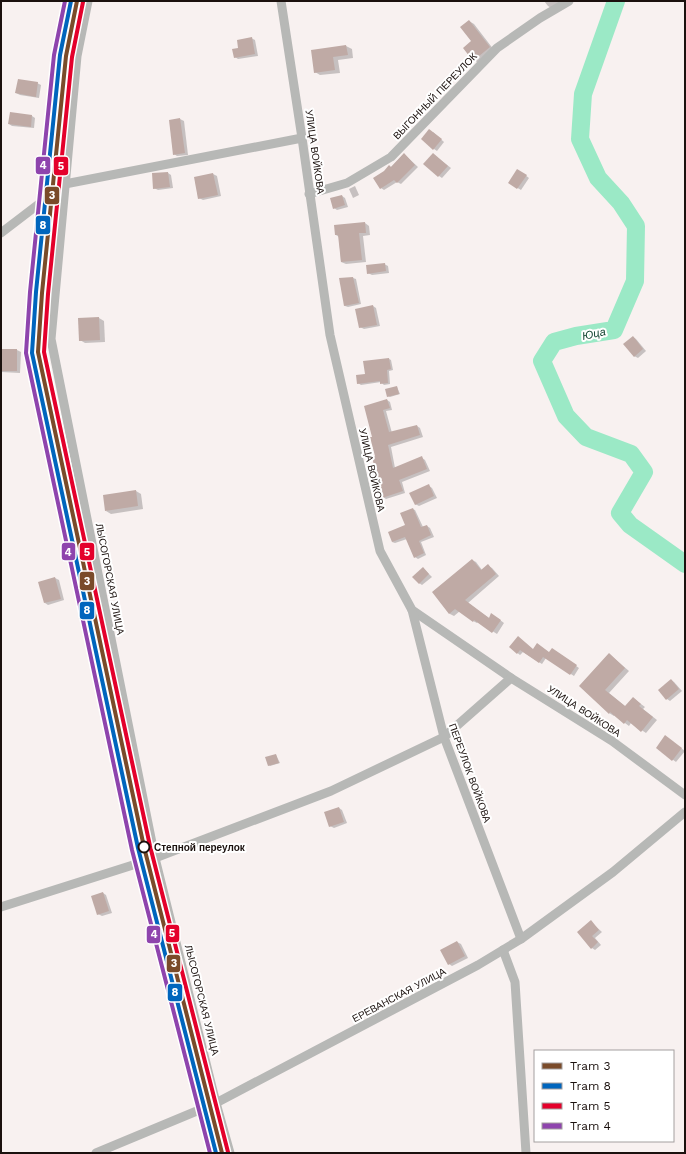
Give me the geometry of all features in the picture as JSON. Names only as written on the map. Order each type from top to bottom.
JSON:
[{"type":"street","name":"ЛЫСОГОРСКАЯ УЛИЦА","points":[[88,1],[77,56],[51,339],[155,858],[216,1103],[230,1153]]},
{"type":"street","name":"УЛИЦА ВОЙКОВА","points":[[281,1],[330,335],[380,551],[412,610],[511,678],[612,741],[685,795]]},
{"type":"street","name":"ВЫГОННЫЙ ПЕРЕУЛОК","points":[[309,194],[347,183],[391,157],[497,48],[540,18],[570,1]]},
{"type":"street","points":[[1,233],[65,184],[302,138]]},
{"type":"street","name":"ПЕРЕУЛОК ВОЙКОВА","points":[[412,610],[444,737],[521,939]]},
{"type":"street","points":[[1,907],[155,858],[331,791],[444,737],[511,678]]},
{"type":"street","name":"ЕРЕВАНСКАЯ УЛИЦА","points":[[96,1153],[216,1103],[478,965],[521,939],[613,872],[685,812]]},
{"type":"street","points":[[503,950],[515,982],[526,1153]]},
{"type":"building","points":[[469,20],[490,47],[473,61],[463,48],[471,41],[460,27]]},
{"type":"building","points":[[252,37],[255,54],[234,58],[232,49],[238,48],[237,40]]},
{"type":"building","points":[[346,45],[348,55],[333,57],[335,70],[314,73],[311,50]]},
{"type":"building","points":[[18,79],[38,82],[36,97],[15,93]]},
{"type":"building","points":[[10,112],[32,115],[31,127],[8,124]]},
{"type":"building","points":[[180,118],[185,153],[173,155],[169,120]]},
{"type":"building","points":[[429,129],[442,139],[433,150],[421,139]]},
{"type":"building","points":[[404,153],[415,165],[397,183],[394,180],[380,189],[373,178],[384,171],[389,165],[391,167]]},
{"type":"building","points":[[433,153],[448,166],[438,177],[423,164]]},
{"type":"building","points":[[517,169],[527,175],[517,189],[508,183]]},
{"type":"building","points":[[168,172],[170,187],[153,189],[152,173]]},
{"type":"building","points":[[213,173],[218,195],[198,199],[194,177]]},
{"type":"building","points":[[342,195],[345,205],[333,209],[330,198]]},
{"type":"building","points":[[365,222],[366,233],[359,233],[362,260],[341,262],[338,235],[335,235],[334,225]]},
{"type":"building","points":[[385,263],[386,271],[367,274],[366,265]]},
{"type":"building","points":[[353,277],[359,303],[344,306],[339,278]]},
{"type":"building","points":[[373,305],[377,325],[359,328],[355,309]]},
{"type":"building","points":[[99,317],[100,340],[79,341],[78,318]]},
{"type":"building","points":[[633,336],[643,349],[634,357],[623,344]]},
{"type":"building","points":[[1,349],[17,349],[17,371],[1,371]]},
{"type":"building","points":[[389,358],[391,369],[387,370],[388,383],[380,384],[380,381],[357,384],[356,375],[365,374],[363,361]]},
{"type":"building","points":[[397,386],[399,394],[387,397],[385,389]]},
{"type":"building","points":[[387,399],[390,408],[383,410],[389,432],[417,425],[420,435],[388,445],[393,468],[422,456],[427,469],[399,480],[403,491],[382,498],[372,457],[375,456],[364,406]]},
{"type":"building","points":[[429,484],[434,496],[415,505],[409,493]]},
{"type":"building","points":[[136,490],[138,506],[105,511],[103,495]]},
{"type":"building","points":[[413,508],[421,527],[427,525],[431,535],[419,541],[424,553],[414,558],[405,537],[392,542],[388,532],[405,525],[400,513]]},
{"type":"building","points":[[472,559],[481,570],[488,564],[496,574],[465,600],[489,618],[491,613],[501,620],[492,633],[455,609],[449,614],[432,592]]},
{"type":"building","points":[[423,567],[429,574],[419,584],[412,577]]},
{"type":"building","points":[[55,577],[61,599],[44,603],[38,582]]},
{"type":"building","points":[[518,636],[533,649],[537,643],[549,652],[552,648],[577,665],[570,675],[543,657],[539,663],[520,650],[517,654],[509,647]]},
{"type":"building","points":[[609,653],[625,668],[605,690],[625,706],[633,697],[641,704],[639,706],[653,717],[641,732],[627,720],[624,724],[610,712],[609,714],[579,686]]},
{"type":"building","points":[[671,679],[679,689],[666,700],[658,690]]},
{"type":"building","points":[[665,735],[682,748],[672,761],[656,748]]},
{"type":"building","points":[[276,754],[279,763],[268,766],[265,757]]},
{"type":"building","points":[[339,807],[344,822],[329,827],[324,812]]},
{"type":"building","points":[[103,892],[109,911],[97,915],[91,896]]},
{"type":"building","points":[[591,920],[599,930],[592,936],[598,942],[591,949],[577,932]]},
{"type":"building","points":[[457,941],[465,956],[448,965],[440,950]]},
{"type":"waterway","name":"Юца","points":[[616,1],[583,94],[580,139],[598,178],[621,203],[636,226],[635,281],[614,330],[576,336],[554,342],[542,361],[566,416],[586,437],[631,454],[644,472],[620,513],[630,525],[685,564]]},
{"type":"tram line","name":"4","points":[[65,1],[54,55],[30,292],[26,353],[132,850],[210,1153]]},
{"type":"tram line","name":"8","points":[[71,1],[60,55],[36,292],[32,353],[138,848],[216,1153]]},
{"type":"tram line","name":"3","points":[[77,1],[66,56],[42,293],[38,352],[144,847],[222,1153]]},
{"type":"tram line","name":"5","points":[[83,2],[72,57],[48,294],[44,352],[150,846],[228,1152]]},
{"type":"place","name":"Степной переулок","points":[[144,847]]}]
